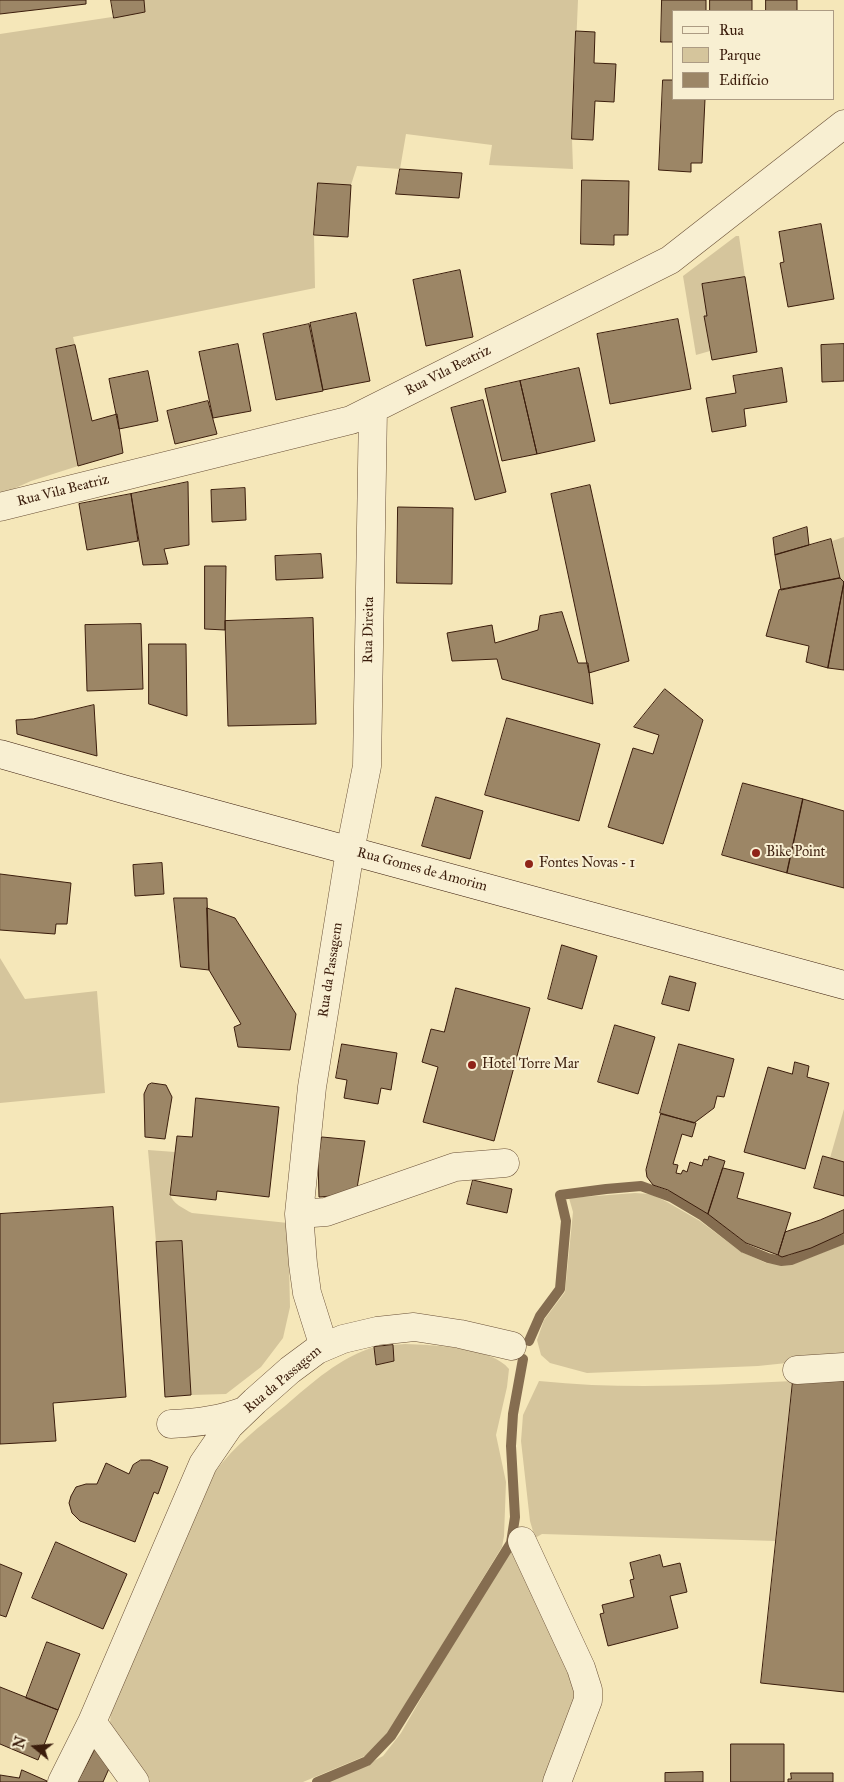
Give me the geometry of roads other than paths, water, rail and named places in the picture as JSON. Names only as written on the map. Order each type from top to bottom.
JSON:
[{"type":"street","name":"Rua Vila Beatriz","points":[[0,507],[351,420],[670,260],[844,124]]},
{"type":"street","name":"Rua Direita","points":[[350,850],[367,766],[372,409]]},
{"type":"street","name":"Rua Gomes de Amorim","points":[[0,754],[844,985]]},
{"type":"street","name":"Rua da Passagem","points":[[62,1782],[92,1722],[203,1464],[229,1426],[290,1370],[324,1347],[307,1293],[302,1264],[299,1214],[312,1087],[350,850]]},
{"type":"street","points":[[299,1214],[326,1212],[455,1167],[505,1163]]},
{"type":"street","points":[[324,1347],[377,1331],[414,1327],[460,1334],[512,1346]]},
{"type":"street","points":[[797,1370],[844,1368]]},
{"type":"street","points":[[171,1424],[224,1419],[245,1411]]},
{"type":"street","points":[[522,1541],[581,1668],[588,1690],[588,1700],[583,1715],[557,1782]]},
{"type":"street","points":[[92,1722],[135,1782]]},
{"type":"waterway","points":[[529,1341],[540,1316],[560,1289],[566,1221],[560,1195],[641,1186],[671,1197],[703,1216],[744,1248],[781,1261],[791,1260],[844,1239]]},
{"type":"waterway","points":[[317,1782],[367,1761],[391,1736],[511,1543],[515,1517],[511,1446],[513,1414],[523,1359]]},
{"type":"place","name":"Bike Point","points":[[756,853]]},
{"type":"place","name":"Fontes Novas - 1","points":[[529,864]]},
{"type":"place","name":"Hotel Torre Mar","points":[[472,1065]]}]
